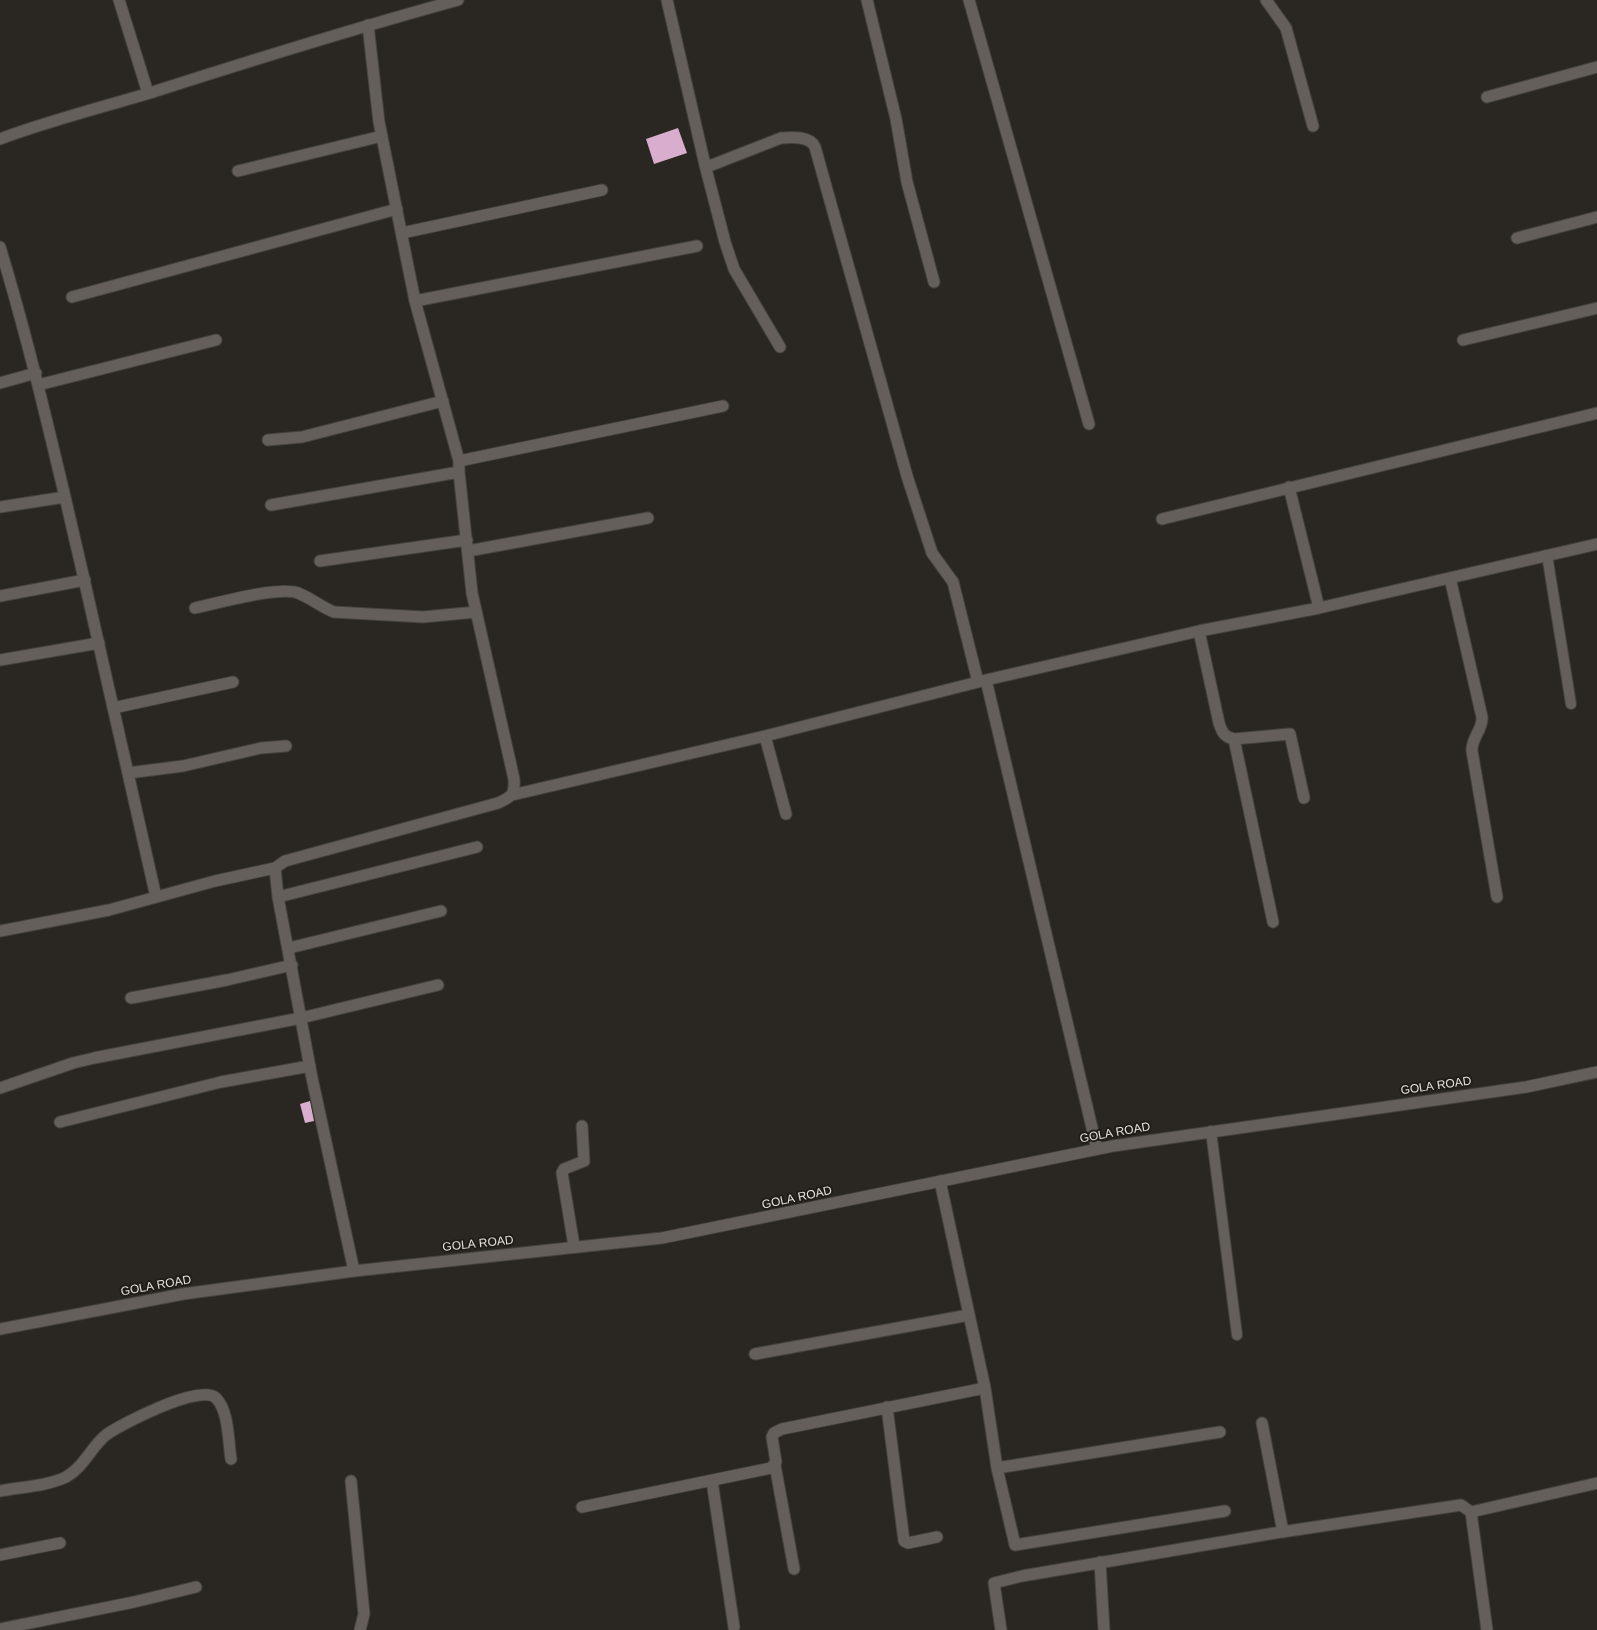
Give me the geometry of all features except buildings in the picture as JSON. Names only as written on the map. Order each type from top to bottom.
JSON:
[{"type":"street","points":[[119,0],[148,93]]},
{"type":"street","points":[[0,139],[37,125],[148,93],[368,25],[458,0]]},
{"type":"street","points":[[667,0],[705,165],[725,242],[734,269],[780,347]]},
{"type":"street","points":[[867,0],[896,120],[907,182],[934,282]]},
{"type":"street","points":[[968,0],[1089,424]]},
{"type":"street","points":[[1266,0],[1286,28],[1313,126]]},
{"type":"street","points":[[368,25],[382,136],[415,301],[459,461],[472,593],[514,779],[515,789],[512,794]]},
{"type":"street","points":[[1487,97],[1597,67]]},
{"type":"street","points":[[238,171],[382,136]]},
{"type":"street","points":[[705,165],[712,165],[781,138],[798,138],[813,143],[907,476],[932,553],[953,582],[982,681],[1097,1149]]},
{"type":"street","points":[[402,233],[602,190]]},
{"type":"street","points":[[72,297],[397,209]]},
{"type":"street","points":[[1517,238],[1597,217]]},
{"type":"street","points":[[415,301],[697,246]]},
{"type":"street","points":[[0,247],[36,373],[64,497],[85,580],[156,896]]},
{"type":"street","points":[[1463,340],[1597,308]]},
{"type":"street","points":[[38,385],[216,340]]},
{"type":"street","points":[[0,383],[36,373]]},
{"type":"street","points":[[268,440],[302,437],[443,401]]},
{"type":"street","points":[[459,461],[723,406]]},
{"type":"street","points":[[1162,519],[1597,413]]},
{"type":"street","points":[[271,505],[459,472]]},
{"type":"street","points":[[1289,487],[1319,608]]},
{"type":"street","points":[[0,507],[64,497]]},
{"type":"street","points":[[320,561],[468,546],[648,518]]},
{"type":"street","points":[[0,931],[109,910],[214,881],[275,868],[285,861],[498,803],[512,794],[765,736],[982,681],[1199,631],[1319,608],[1597,544]]},
{"type":"street","points":[[1450,578],[1482,717],[1481,726],[1472,741],[1472,751],[1497,897]]},
{"type":"street","points":[[0,596],[85,580]]},
{"type":"street","points":[[195,608],[273,592],[290,591],[299,593],[324,608],[334,612],[423,616],[476,612]]},
{"type":"street","points":[[1199,631],[1221,730],[1226,736],[1234,739],[1290,734],[1304,798]]},
{"type":"street","points":[[0,660],[99,643]]},
{"type":"street","points":[[113,708],[233,682]]},
{"type":"street","points":[[765,736],[786,814]]},
{"type":"street","points":[[1234,739],[1273,922]]},
{"type":"street","points":[[128,773],[178,767],[261,748],[286,746]]},
{"type":"street","points":[[278,897],[477,847]]},
{"type":"street","points":[[275,868],[278,897],[289,948],[310,1066],[354,1271]]},
{"type":"street","points":[[289,948],[441,911]]},
{"type":"street","points":[[131,998],[228,980],[292,965]]},
{"type":"street","points":[[0,1088],[72,1063],[301,1018],[438,985]]},
{"type":"street","points":[[60,1122],[221,1082],[310,1066]]},
{"type":"street","name":"GOLA ROAD","points":[[0,1329],[183,1294],[354,1271],[574,1246],[662,1238],[713,1229],[1097,1149],[1211,1131],[1526,1087],[1597,1072]]},
{"type":"street","points":[[574,1246],[562,1173],[564,1169],[584,1161],[582,1126]]},
{"type":"street","points":[[940,1181],[985,1388],[997,1468],[1015,1545],[1225,1511]]},
{"type":"street","points":[[754,1354],[969,1315]]},
{"type":"street","points":[[794,1569],[775,1466],[772,1439],[776,1432],[887,1407],[985,1388]]},
{"type":"street","points":[[0,1491],[51,1482],[66,1476],[82,1464],[100,1442],[110,1433],[144,1414],[166,1404],[193,1397],[209,1395],[214,1396],[220,1403],[224,1414],[231,1459]]},
{"type":"street","points":[[887,1407],[904,1541],[908,1543],[937,1537]]},
{"type":"street","points":[[1262,1423],[1284,1532]]},
{"type":"street","points":[[997,1468],[1220,1432]]},
{"type":"street","points":[[582,1508],[768,1469],[775,1466]]},
{"type":"street","points":[[351,1481],[364,1614],[360,1630]]},
{"type":"street","points":[[712,1481],[734,1627]]},
{"type":"street","points":[[1471,1512],[1597,1484]]},
{"type":"street","points":[[1001,1630],[994,1583],[1022,1576],[1100,1562],[1461,1505],[1471,1512],[1487,1630]]},
{"type":"street","points":[[0,1555],[60,1543]]},
{"type":"street","points":[[1100,1562],[1104,1630]]},
{"type":"street","points":[[0,1629],[134,1602],[196,1587]]},
{"type":"lane","points":[[1547,555],[1571,704]]},
{"type":"lane","points":[[1211,1131],[1237,1335]]}]
